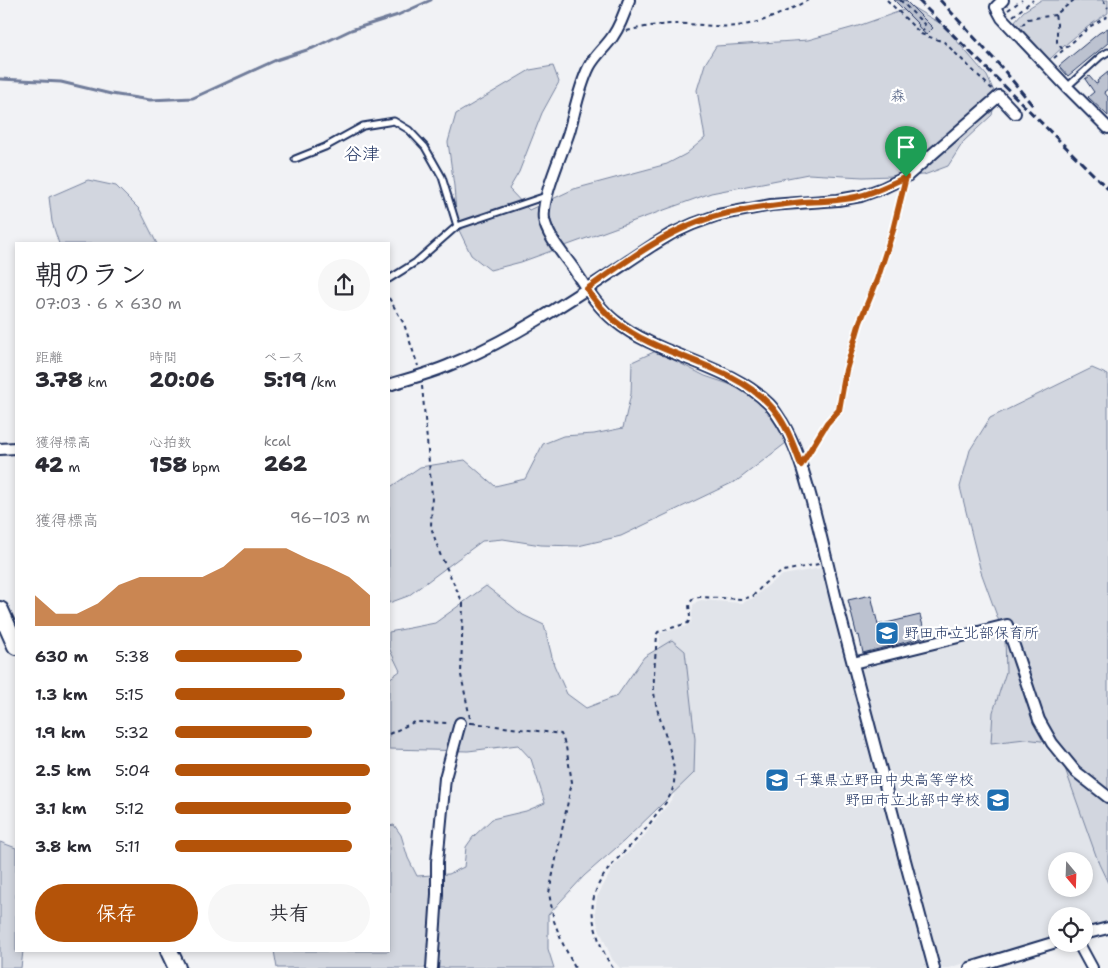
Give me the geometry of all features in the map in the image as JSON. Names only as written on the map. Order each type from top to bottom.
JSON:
[{"type":"main road","points":[[0,610],[4,633],[15,645]]},
{"type":"main road","points":[[170,952],[178,968]]},
{"type":"street","points":[[629,0],[614,35],[590,65],[546,196],[544,222],[587,289],[600,307],[615,322],[637,336],[736,380],[758,394],[770,405],[784,426],[801,465],[934,968]]},
{"type":"street","points":[[1003,0],[996,8],[998,12],[1067,87],[1107,125]]},
{"type":"street","points":[[390,385],[421,376],[506,339],[671,234],[701,221],[762,207],[861,196],[906,177],[999,96],[1015,113]]},
{"type":"street","points":[[0,449],[15,448]]},
{"type":"street","points":[[853,663],[1007,625],[1039,720],[1052,743],[1075,770],[1108,797]]},
{"type":"street","points":[[432,968],[437,894],[436,862],[445,778],[460,723]]},
{"type":"street","points":[[1093,932],[1108,928]]},
{"type":"street","points":[[970,968],[1048,944]]},
{"type":"street","points":[[1083,952],[1092,968]]},
{"type":"lane","points":[[1067,87],[1101,56],[1108,52]]},
{"type":"lane","points":[[294,159],[325,147],[364,126],[394,121],[409,130],[425,147],[442,177],[457,226]]},
{"type":"lane","points":[[390,278],[416,262],[457,226],[546,196]]},
{"type":"path","points":[[614,35],[638,29],[676,24],[714,27],[738,26],[760,22],[808,0]]},
{"type":"path","points":[[887,0],[921,34],[944,42],[999,96]]},
{"type":"path","points":[[900,0],[926,26],[921,34]]},
{"type":"path","points":[[1006,12],[1022,0]]},
{"type":"path","points":[[1011,17],[1033,0]]},
{"type":"path","points":[[1015,31],[1028,19],[1055,15],[1074,0]]},
{"type":"path","points":[[1103,0],[1108,8]]},
{"type":"path","points":[[1055,15],[1058,24],[1057,42],[1063,50]]},
{"type":"path","points":[[1046,64],[1091,26],[1108,16]]},
{"type":"path","points":[[801,465],[827,423],[839,410],[846,370],[860,322],[877,280],[893,230],[906,177]]},
{"type":"path","points":[[390,300],[404,324],[421,376],[432,495],[431,527],[440,554],[464,603],[462,675],[471,722]]},
{"type":"path","points":[[614,968],[599,943],[592,916],[592,898],[611,865],[637,839],[666,803],[672,790],[674,764],[663,731],[654,692],[658,632],[688,623],[690,618],[689,604],[699,596],[743,599],[753,596],[765,583],[783,571],[827,564]]},
{"type":"path","points":[[390,734],[414,722],[471,722],[561,734],[566,747],[572,782],[549,893],[556,928],[575,968]]},
{"type":"shaded area","name":"千葉県立野田中央高等学校","points":[[821,568],[824,570],[927,968],[620,968],[612,959],[598,926],[595,912],[597,897],[614,866],[641,840],[674,796],[677,764],[657,694],[660,633],[684,627],[691,623],[693,605],[696,602],[701,600],[742,603],[753,598],[783,575]]},
{"type":"shaded area","name":"野田市立北部中学校","points":[[1000,631],[1005,633],[1045,748],[1084,785],[1108,803],[1108,921],[1093,925],[1093,907],[1048,907],[1048,938],[948,968],[937,967],[861,670],[863,666]]},
{"type":"green space","points":[[1041,0],[1108,0],[1108,13],[1076,36],[1048,61],[1012,24],[1024,11]]},
{"type":"green space","name":"森","points":[[912,7],[943,25],[987,76],[996,96],[992,115],[964,141],[948,166],[924,175],[863,177],[808,174],[711,193],[521,262],[490,270],[471,255],[457,226],[448,142],[456,114],[530,70],[553,66],[559,82],[542,113],[519,172],[509,189],[529,210],[574,189],[667,164],[686,154],[705,138],[697,90],[705,64],[716,46],[808,40],[858,26]]},
{"type":"green space","points":[[88,180],[116,186],[140,210],[156,242],[58,242],[52,222],[49,197]]},
{"type":"green space","points":[[656,351],[705,376],[764,396],[775,407],[786,443],[738,480],[621,536],[578,546],[541,545],[503,539],[482,541],[408,596],[390,603],[390,487],[420,467],[465,460],[495,486],[525,479],[543,444],[563,436],[594,434],[623,428],[631,394],[632,362]]},
{"type":"green space","points":[[1092,368],[1108,375],[1108,883],[1099,864],[1062,760],[1049,742],[1025,739],[991,743],[993,712],[1006,672],[1005,638],[981,572],[960,487],[970,450],[990,418]]},
{"type":"green space","points":[[486,586],[523,615],[544,625],[554,665],[567,694],[586,708],[617,696],[644,657],[672,640],[685,651],[695,739],[694,773],[624,841],[584,876],[548,915],[548,949],[554,968],[277,968],[274,952],[390,952],[390,826],[394,825],[401,835],[408,858],[417,876],[449,874],[464,867],[466,847],[473,837],[492,819],[526,811],[545,803],[531,759],[518,745],[468,751],[390,749],[390,678],[400,671],[390,650],[390,632],[435,623]]},
{"type":"green space","points":[[0,842],[15,848],[15,952],[23,952],[21,968],[0,968]]},
{"type":"building","points":[[894,0],[905,0],[933,28],[926,35],[919,25]]},
{"type":"building","points":[[1108,28],[1108,43],[1068,76],[1059,66],[1099,33]]},
{"type":"building","points":[[1108,72],[1108,89],[1104,92],[1108,97],[1108,116],[1088,97],[1094,92],[1085,79],[1089,76],[1096,84]]},
{"type":"building","points":[[871,595],[878,625],[920,615],[926,637],[863,653],[848,600]]},
{"type":"waterway","points":[[0,79],[61,82],[111,94],[150,100],[193,98],[276,60],[313,48],[351,30],[398,15],[431,0]]},
{"type":"railway","points":[[918,0],[1108,189]]},
{"type":"railway","points":[[940,0],[1003,69],[1033,106]]},
{"type":"place","name":"野田市立北部保育所","points":[[887,633]]},
{"type":"place","name":"千葉県立野田中央高等学校","points":[[777,780]]},
{"type":"place","name":"野田市立北部中学校","points":[[998,800]]},
{"type":"district","name":"谷津","points":[[362,154]]},
{"type":"route","points":[[906,177],[893,230],[877,280],[860,322],[846,370],[839,410],[818,436],[801,465],[784,426],[770,405],[758,394],[736,380],[637,336],[615,322],[600,307],[587,289],[653,245],[693,224],[744,210],[861,196],[906,177]]}]
